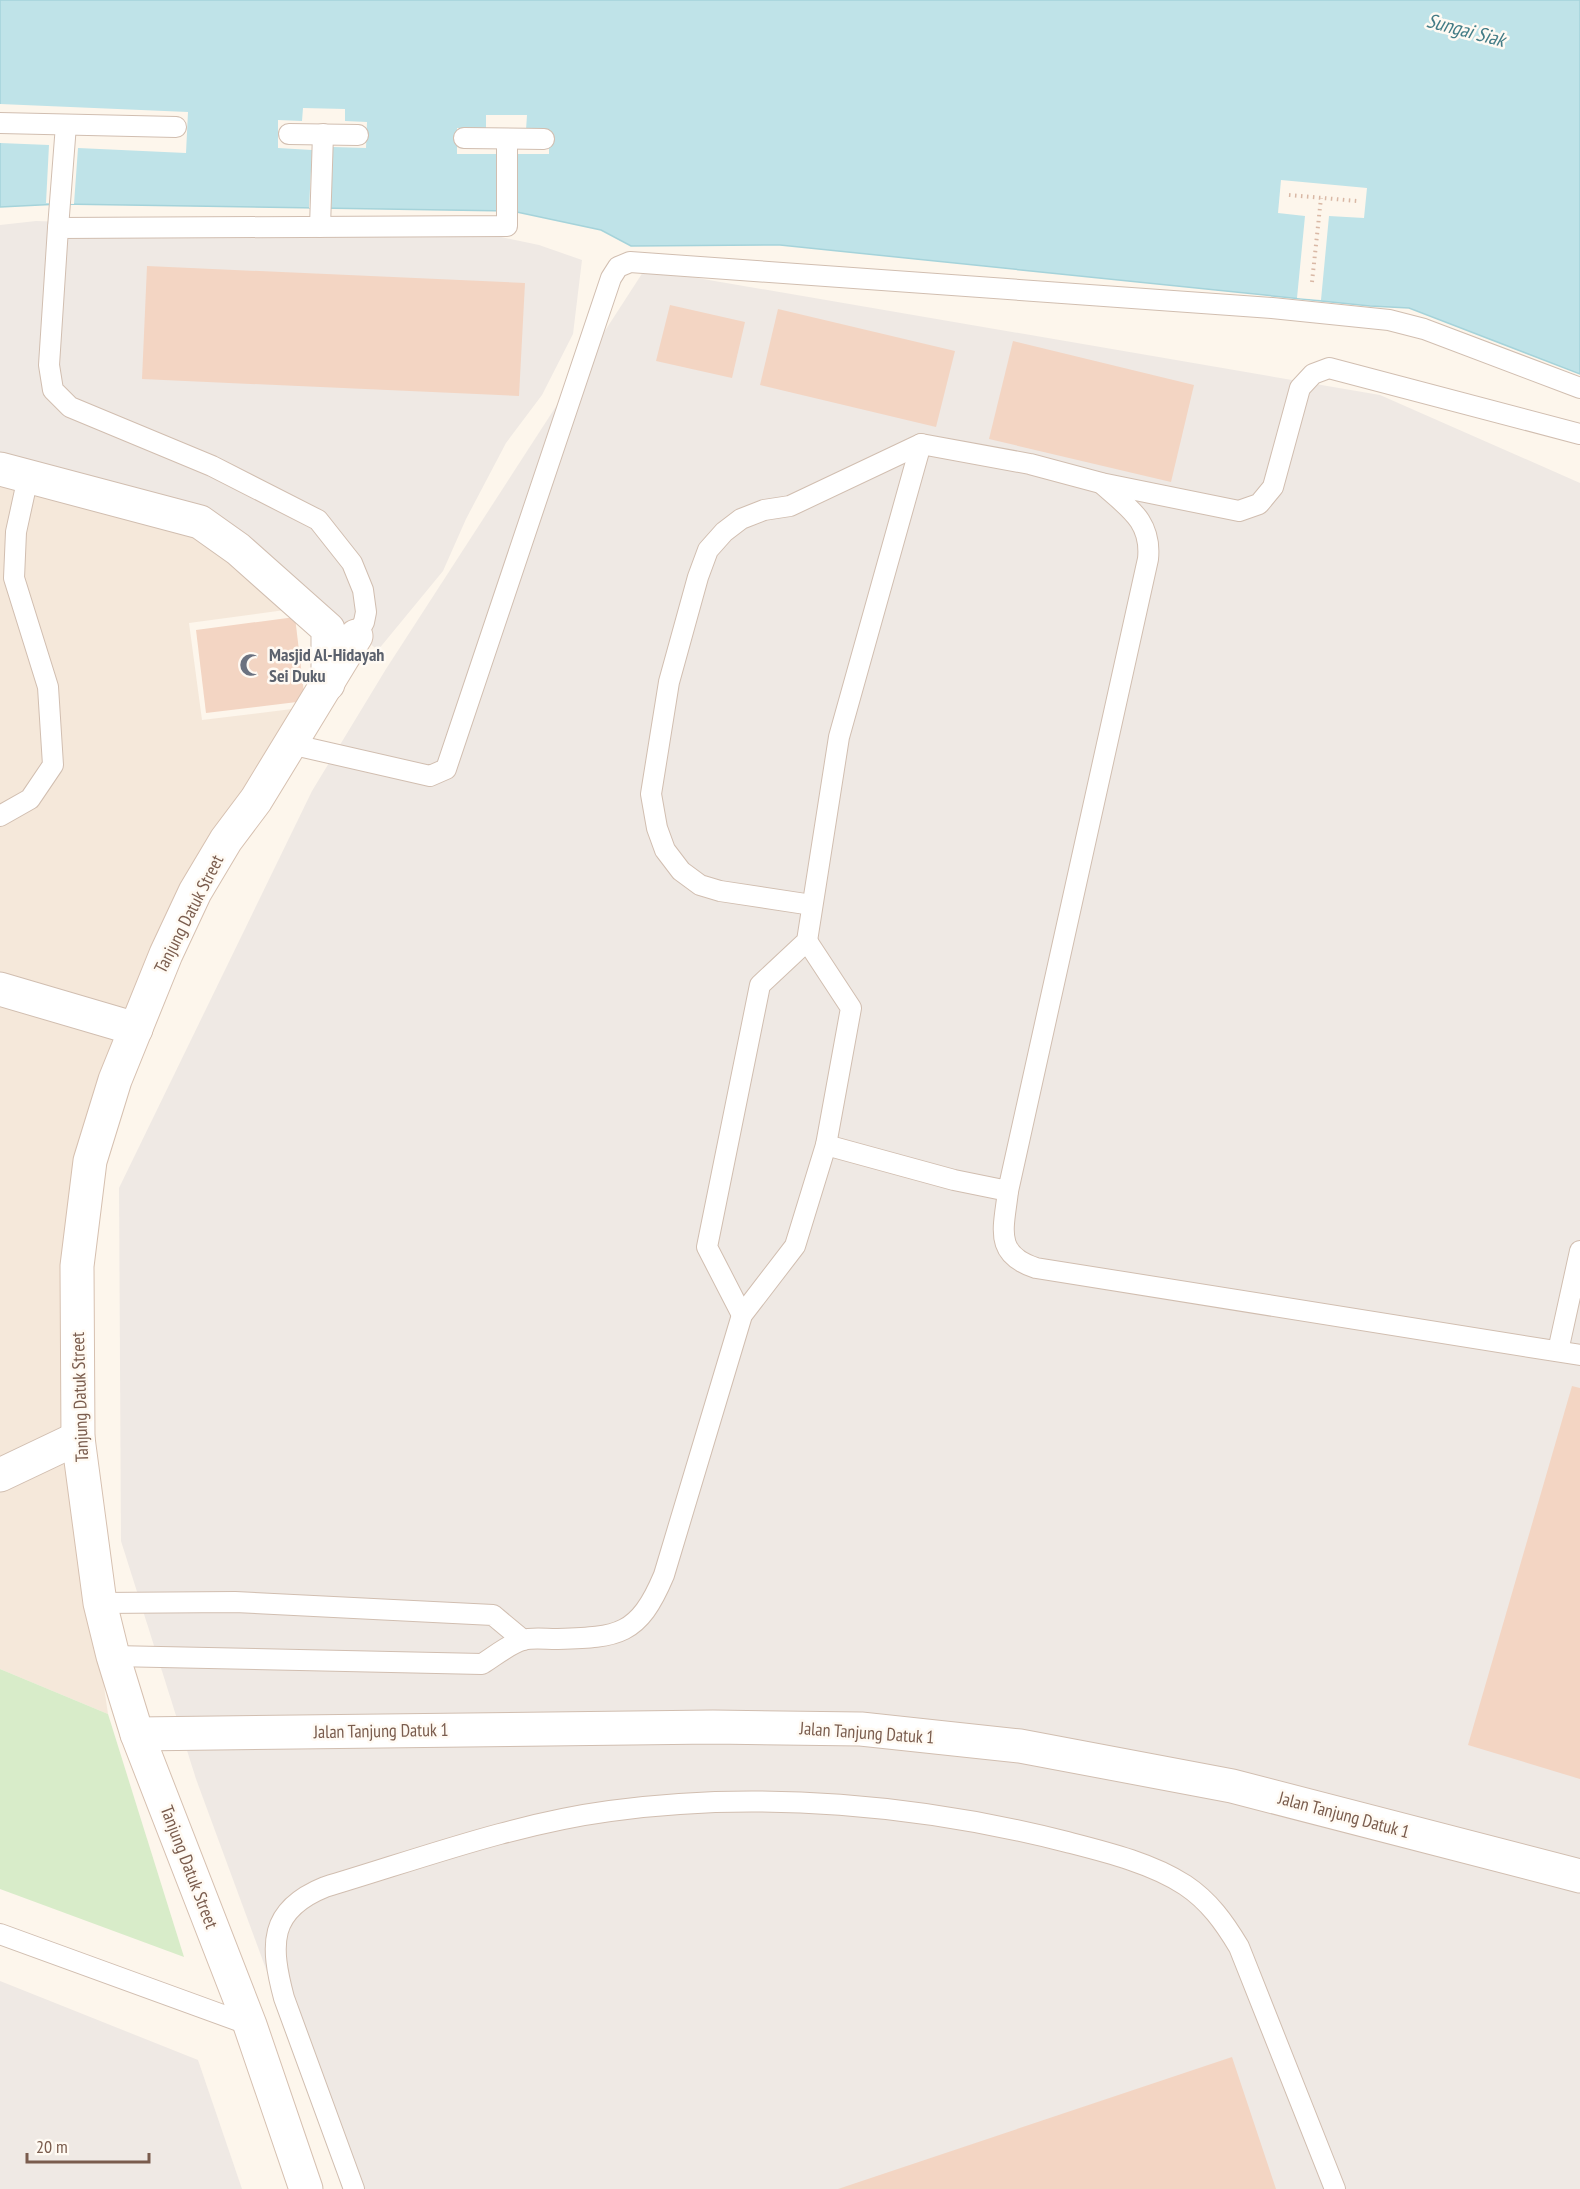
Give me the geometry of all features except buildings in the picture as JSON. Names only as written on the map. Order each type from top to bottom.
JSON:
[{"type":"street","points":[[14,473],[154,509],[209,526],[328,629],[328,684]]},
{"type":"street","name":"Tanjung Datuk Street","points":[[306,2189],[250,2025],[137,1734],[100,1604],[78,1438],[77,1266],[90,1161],[115,1080],[195,892],[226,840],[256,800],[356,636]]},
{"type":"street","points":[[0,989],[135,1029]]},
{"type":"street","points":[[0,1475],[78,1438]]},
{"type":"street","name":"Jalan Tanjung Datuk 1","points":[[137,1734],[713,1727],[861,1729],[1020,1746],[1232,1786],[1580,1876]]},
{"type":"lane","points":[[0,123],[176,127]]},
{"type":"lane","points":[[66,125],[49,365],[53,390],[70,407],[212,466],[318,520],[352,563],[363,591],[366,612],[364,622],[356,636]]},
{"type":"lane","points":[[288,134],[358,135]]},
{"type":"lane","points":[[320,227],[323,134]]},
{"type":"lane","points":[[464,138],[544,139]]},
{"type":"lane","points":[[58,228],[507,226],[507,139]]},
{"type":"lane","points":[[291,744],[430,776],[446,769],[611,278],[618,267],[630,262],[1272,308],[1389,320],[1424,328],[1580,388]]},
{"type":"lane","points":[[812,905],[720,891],[700,885],[681,871],[665,850],[657,828],[651,794],[669,682],[698,577],[708,550],[724,532],[741,519],[764,510],[790,506],[921,444],[1030,464],[1101,483],[1239,511],[1259,504],[1273,487],[1300,388],[1312,374],[1329,368],[1580,434]]},
{"type":"lane","points":[[742,1315],[707,1247],[760,985],[807,941],[839,737],[921,444]]},
{"type":"lane","points":[[0,816],[30,799],[53,765],[48,687],[14,578],[16,532],[14,473]]},
{"type":"lane","points":[[1101,483],[1141,520],[1148,536],[1149,559],[1008,1191],[1004,1242],[1009,1253],[1021,1263],[1036,1268],[1580,1354]]},
{"type":"lane","points":[[113,1656],[482,1664],[523,1640],[602,1637],[620,1633],[638,1621],[653,1602],[664,1575],[742,1315],[795,1246],[826,1145],[851,1008],[807,941]]},
{"type":"lane","points":[[826,1145],[954,1180],[1008,1191]]},
{"type":"lane","points":[[1558,1351],[1580,1251]]},
{"type":"lane","points":[[100,1604],[235,1602],[493,1615],[523,1640]]},
{"type":"lane","points":[[354,2189],[284,1998],[276,1970],[274,1946],[278,1927],[286,1911],[297,1900],[325,1887],[555,1820],[685,1802],[769,1800],[851,1807],[982,1823],[1114,1854],[1183,1884],[1202,1898],[1222,1919],[1239,1947],[1335,2189]]},
{"type":"lane","points":[[0,1934],[250,2025]]},
{"type":"path","points":[[1290,195],[1357,201]]},
{"type":"path","points":[[1312,288],[1321,198]]},
{"type":"shaded area","points":[[36,221],[501,237],[539,245],[582,260],[573,334],[542,395],[506,443],[466,519],[443,571],[378,650],[206,518],[0,456],[0,225]]},
{"type":"shaded area","points":[[645,269],[1380,395],[1580,483],[1580,2189],[347,2189],[196,1779],[121,1541],[119,1188],[312,791],[386,669]]},
{"type":"shaded area","points":[[0,456],[206,518],[314,606],[189,623],[202,720],[292,709],[293,723],[77,1158],[100,1659],[108,1714],[0,1669]]},
{"type":"shaded area","points":[[0,1981],[198,2060],[242,2189],[0,2189]]},
{"type":"green space","points":[[0,1669],[108,1714],[184,1957],[0,1889]]},
{"type":"water","name":"Sungai Siak","points":[[0,0],[1580,0],[1580,374],[1409,308],[1370,306],[780,245],[631,246],[601,230],[512,211],[60,204],[0,207]]},
{"type":"pier","points":[[0,104],[188,112],[186,153],[78,148],[74,204],[46,203],[49,145],[0,143]]},
{"type":"pier","points":[[303,108],[345,109],[345,121],[367,122],[366,148],[333,147],[331,209],[309,208],[312,150],[278,148],[278,120],[302,121]]},
{"type":"pier","points":[[486,115],[527,115],[526,130],[549,130],[549,154],[457,154],[457,128],[486,128]]},
{"type":"pier","points":[[1281,180],[1367,188],[1364,218],[1329,216],[1321,300],[1297,298],[1305,216],[1278,213]]},
{"type":"place","name":"Masjid Al-Hidayah Sei Duku","points":[[251,665]]}]
